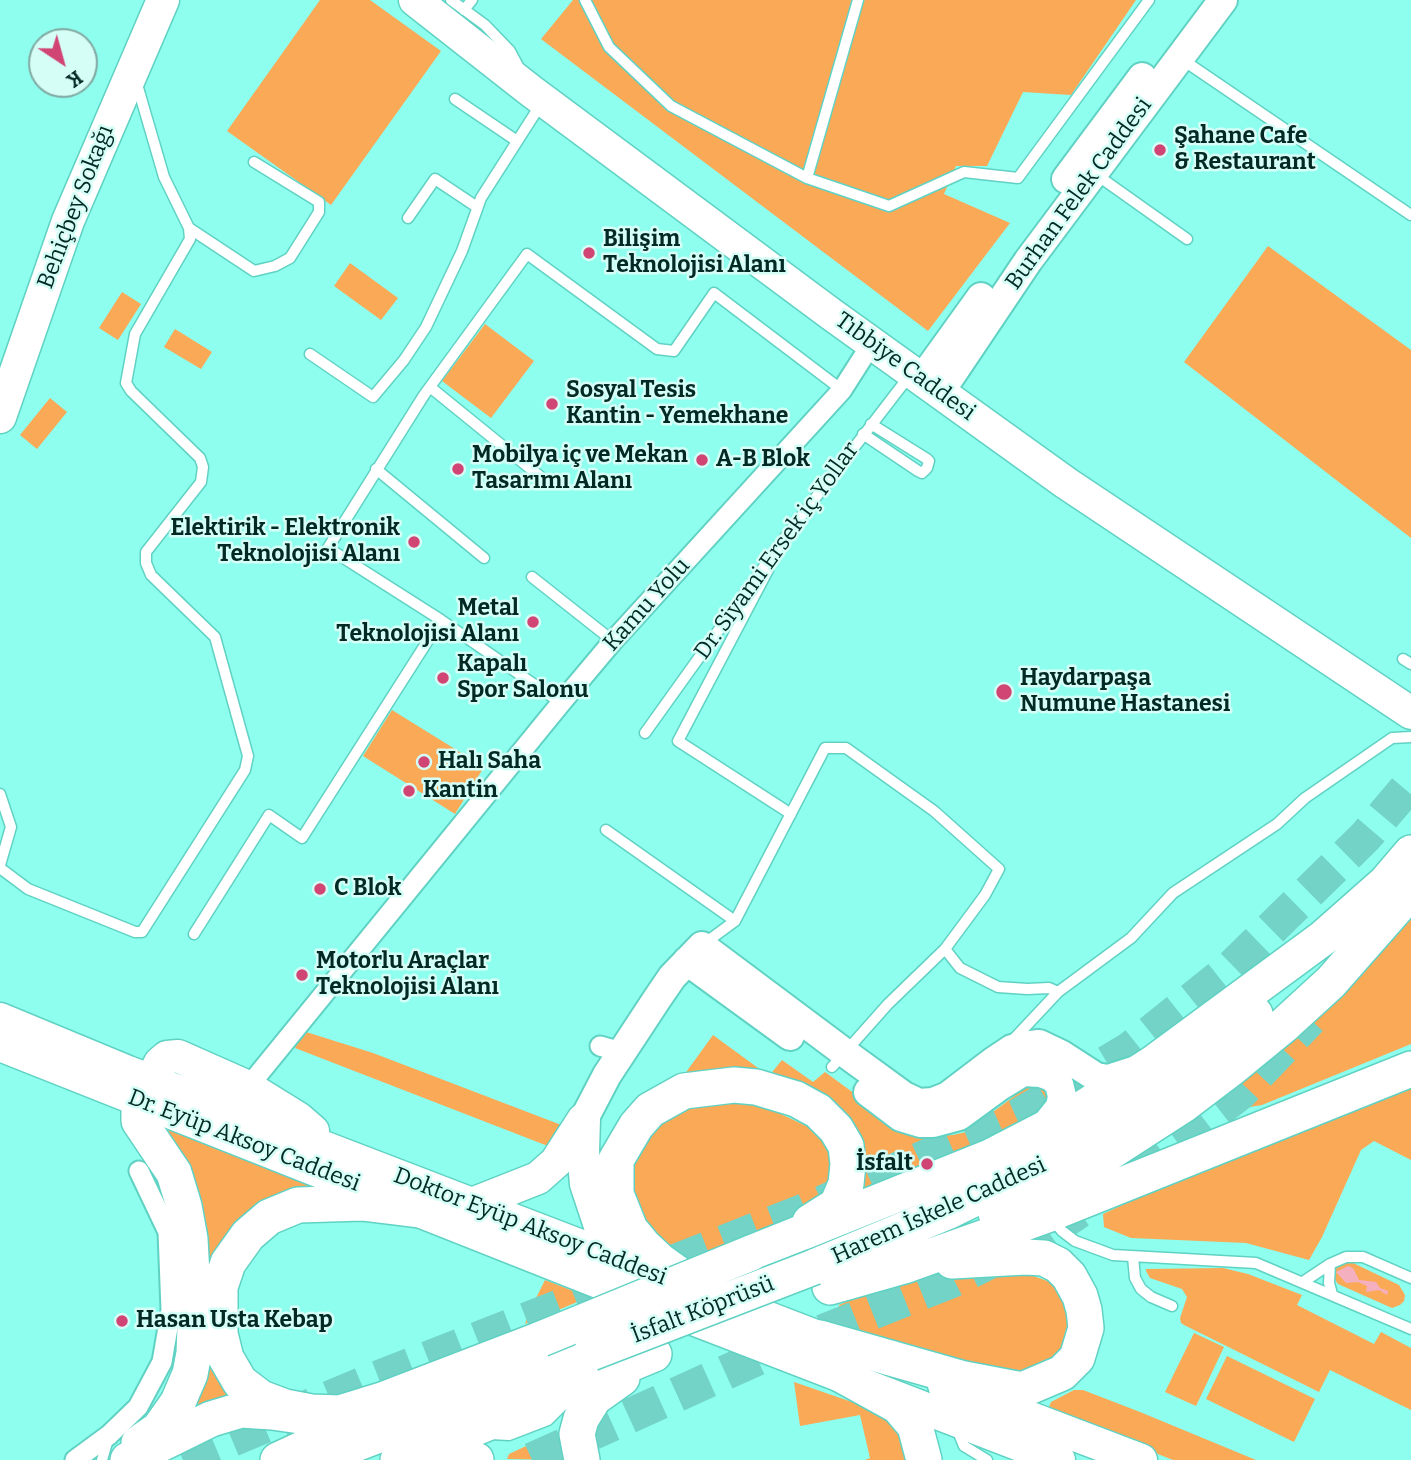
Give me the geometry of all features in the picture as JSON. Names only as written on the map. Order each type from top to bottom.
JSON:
[{"type":"highway","points":[[116,1452],[241,1410],[314,1418],[382,1400],[541,1339],[990,1157],[1077,1112],[1152,1064],[1323,939],[1404,874]]},
{"type":"highway","name":"Harem İskele Caddesi","points":[[822,1277],[1056,1186],[1183,1105],[1283,1026],[1331,982],[1404,874]]},
{"type":"highway","points":[[904,1266],[1047,1215],[1411,1069]]},
{"type":"highway","points":[[708,1295],[660,1261],[644,1246],[631,1228],[617,1194],[616,1160],[636,1126],[650,1110],[684,1091],[734,1085],[756,1087],[796,1099],[818,1111],[836,1129],[846,1146],[846,1184],[837,1205],[751,1253]]},
{"type":"highway","points":[[116,1452],[159,1429],[178,1402],[190,1374],[194,1353],[190,1239],[184,1206],[174,1172],[139,1121],[145,1091]]},
{"type":"highway","points":[[341,1413],[311,1412],[285,1407],[261,1398],[240,1382],[226,1358],[220,1334],[220,1287],[228,1263],[248,1235],[269,1217],[298,1205],[362,1203],[419,1210]]},
{"type":"highway","points":[[820,1338],[964,1378],[1022,1390],[1062,1373],[1077,1359],[1086,1328],[1080,1296],[1069,1276],[1058,1265],[1044,1258],[969,1259],[822,1277]]},
{"type":"highway","name":"İsfalt Köprüsü","points":[[654,1354],[822,1277]]},
{"type":"highway","name":"İsfalt Köprüsü","points":[[585,1369],[822,1277]]},
{"type":"highway","points":[[278,1460],[541,1339]]},
{"type":"highway","points":[[314,1460],[585,1369],[654,1354]]},
{"type":"highway","points":[[582,1460],[578,1434],[580,1419],[594,1398],[654,1354]]},
{"type":"highway","points":[[398,1460],[454,1452],[585,1369]]},
{"type":"highway","points":[[840,1374],[898,1406],[915,1426],[924,1460]]},
{"type":"main road","name":"Behiçbey Sokağı","points":[[0,417],[68,221],[132,66],[163,0]]},
{"type":"main road","name":"Tıbbiye Caddesi","points":[[415,0],[537,96],[1066,482],[1411,713]]},
{"type":"main road","name":"Burhan Felek Caddesi","points":[[907,368],[1105,124],[1201,0]]},
{"type":"main road","name":"Burhan Felek Caddesi","points":[[907,368],[1028,261],[1223,0]]},
{"type":"main road","points":[[472,1204],[538,1178],[556,1162],[584,1119],[611,1049],[672,976],[695,953],[839,1060],[901,1116],[921,1123],[933,1123],[959,1116],[1023,1072],[1052,1077],[1059,1084],[1062,1096],[1060,1107],[1040,1132]]},
{"type":"main road","name":"Doktor Eyüp Aksoy Caddesi","points":[[0,1019],[145,1091],[336,1152],[1141,1460]]},
{"type":"main road","points":[[839,1060],[919,1103],[933,1102],[948,1096],[1012,1049],[1039,1044],[1096,1077],[1108,1079],[1152,1064]]},
{"type":"main road","name":"Dr. Eyüp Aksoy Caddesi","points":[[0,1045],[145,1091],[419,1210],[628,1294],[840,1374]]},
{"type":"main road","points":[[145,1091],[160,1063],[167,1057],[178,1056],[247,1087],[298,1118],[336,1152]]},
{"type":"main road","points":[[584,1119],[586,1184],[601,1228],[619,1261]]},
{"type":"main road","points":[[840,1374],[1059,1460]]},
{"type":"street","name":"Kamu Yolu","points":[[247,1087],[612,641],[842,390],[907,368]]},
{"type":"street","points":[[75,1460],[116,1452],[162,1363],[172,1310],[167,1233],[139,1171]]},
{"type":"lane","points":[[310,354],[373,397],[404,360],[426,327],[462,251],[477,207],[517,141],[537,96],[510,51],[485,25],[451,0]]},
{"type":"lane","points":[[464,10],[472,0]]},
{"type":"lane","points":[[585,0],[609,47],[671,106],[807,178],[889,206],[964,172],[1018,178],[1149,0]]},
{"type":"lane","points":[[807,178],[858,0]]},
{"type":"lane","points":[[1179,58],[1411,215]]},
{"type":"lane","points":[[0,794],[10,827],[0,866],[28,889],[135,932],[142,932],[245,770],[248,756],[215,637],[151,575],[146,563],[146,552],[201,482],[203,467],[200,458],[126,383],[135,334],[190,239],[189,228],[164,177],[132,66]]},
{"type":"lane","points":[[455,99],[517,141]]},
{"type":"lane","points":[[189,228],[254,271],[275,266],[290,258],[319,212],[319,202],[254,162]]},
{"type":"lane","points":[[1094,173],[1187,239]]},
{"type":"lane","points":[[408,218],[435,179],[477,207]]},
{"type":"lane","points":[[561,703],[441,620],[328,548],[430,387],[527,254],[657,349],[674,351],[714,293],[842,390]]},
{"type":"lane","name":"Dr. Siyami Ersek iç Yollar","points":[[645,733],[786,536],[871,424],[907,368]]},
{"type":"lane","points":[[430,387],[542,478]]},
{"type":"lane","points":[[863,434],[918,471],[922,472],[927,468],[927,458],[871,424]]},
{"type":"lane","points":[[376,469],[484,558]]},
{"type":"lane","points":[[786,536],[678,741],[791,814]]},
{"type":"lane","points":[[532,577],[612,641]]},
{"type":"lane","points":[[194,934],[269,815],[302,838],[441,620]]},
{"type":"lane","points":[[994,1061],[1058,992],[1131,938],[1173,893],[1277,824],[1305,798],[1392,738],[1411,737]]},
{"type":"lane","points":[[695,953],[734,922],[825,748],[846,748],[934,811],[999,869],[985,895],[945,949],[888,1004],[839,1060]]},
{"type":"lane","points":[[606,830],[734,922]]},
{"type":"lane","points":[[945,949],[960,968],[998,987],[1049,988],[1058,992]]},
{"type":"lane","points":[[1047,1215],[1075,1241],[1114,1255],[1256,1263],[1410,1325]]},
{"type":"lane","points":[[1133,1256],[1135,1278],[1141,1289],[1151,1297],[1172,1306]]},
{"type":"lane","points":[[1303,1282],[1346,1256],[1363,1257],[1411,1278]]},
{"type":"lane","points":[[1330,1264],[1329,1283],[1332,1294]]},
{"type":"lane","points":[[945,1415],[958,1430],[964,1446],[987,1460]]},
{"type":"lane","points":[[102,1460],[116,1452]]},
{"type":"shaded area","points":[[320,0],[370,0],[441,51],[331,205],[227,131]]},
{"type":"shaded area","points":[[573,0],[1136,0],[1071,95],[1023,92],[987,166],[956,166],[944,194],[1010,223],[928,331],[541,39]]},
{"type":"shaded area","points":[[1268,246],[1411,350],[1411,538],[1184,362]]},
{"type":"shaded area","points":[[350,263],[398,298],[381,320],[334,286]]},
{"type":"shaded area","points":[[122,292],[141,304],[118,340],[99,328]]},
{"type":"shaded area","points":[[485,324],[534,361],[491,418],[442,381]]},
{"type":"shaded area","points":[[175,329],[212,352],[201,369],[164,347]]},
{"type":"shaded area","points":[[50,398],[67,412],[37,449],[20,435]]},
{"type":"shaded area","name":"Halı Saha","points":[[392,710],[484,767],[455,814],[363,756]]},
{"type":"shaded area","points":[[1411,910],[1411,1044],[1262,1105],[1238,1109],[1226,1097],[1231,1084]]},
{"type":"shaded area","points":[[303,1031],[373,1053],[564,1126],[553,1148],[295,1048]]},
{"type":"shaded area","points":[[713,1035],[769,1076],[782,1060],[813,1082],[825,1072],[881,1113],[925,1137],[966,1132],[1036,1080],[1058,1102],[961,1159],[929,1161],[886,1193],[862,1205],[842,1121],[679,1082]]},
{"type":"shaded area","points":[[1411,1089],[1411,1160],[1374,1141],[1361,1150],[1309,1260],[1246,1243],[1131,1238],[1104,1227],[1103,1214],[1148,1193]]},
{"type":"shaded area","points":[[713,1101],[752,1104],[770,1109],[815,1130],[829,1142],[835,1180],[811,1214],[683,1262],[657,1247],[627,1185],[636,1149],[646,1134],[680,1110]]},
{"type":"shaded area","points":[[161,1127],[335,1194],[235,1240],[235,1399],[177,1423],[193,1394]]},
{"type":"shaded area","points":[[1349,1261],[1399,1285],[1405,1295],[1404,1301],[1392,1308],[1338,1284],[1332,1275],[1334,1265]]},
{"type":"shaded area","points":[[1348,1266],[1353,1268],[1359,1280],[1376,1282],[1380,1288],[1388,1291],[1387,1295],[1379,1290],[1366,1292],[1367,1286],[1358,1282],[1346,1283],[1336,1272]]},
{"type":"shaded area","points":[[1008,1267],[1053,1283],[1068,1305],[1071,1328],[1061,1355],[1033,1372],[992,1370],[838,1325],[839,1305],[885,1285],[931,1274]]},
{"type":"shaded area","points":[[1223,1268],[1248,1274],[1302,1295],[1297,1305],[1374,1344],[1381,1332],[1411,1348],[1411,1410],[1330,1370],[1319,1392],[1184,1325],[1180,1318],[1187,1297],[1182,1289],[1150,1278],[1146,1271]]},
{"type":"shaded area","points":[[545,1280],[589,1297],[525,1324],[531,1308]]},
{"type":"shaded area","points":[[1194,1333],[1224,1347],[1196,1406],[1165,1392]]},
{"type":"shaded area","points":[[1227,1356],[1315,1399],[1294,1442],[1206,1399]]},
{"type":"shaded area","points":[[794,1382],[878,1411],[899,1427],[914,1460],[865,1460],[870,1458],[860,1415],[800,1426]]},
{"type":"shaded area","points":[[1074,1390],[1083,1390],[1256,1460],[1173,1460],[1074,1421],[1049,1407],[1051,1402]]},
{"type":"shaded area","points":[[552,1434],[560,1434],[566,1460],[507,1459],[509,1454]]},
{"type":"tunnel","points":[[183,1460],[368,1382],[804,1211],[1018,1116],[1130,1049],[1229,970],[1366,836],[1411,783]]},
{"type":"tunnel","points":[[1135,1174],[1240,1093],[1310,1019]]},
{"type":"tunnel","points":[[532,1460],[762,1356],[953,1280],[1048,1232],[1079,1211]]},
{"type":"place","name":"Şahane Cafe & Restaurant","points":[[1160,150]]},
{"type":"place","name":"Bilişim Teknolojisi Alanı","points":[[589,253]]},
{"type":"place","name":"Sosyal Tesis Kantin - Yemekhane","points":[[552,404]]},
{"type":"place","name":"A-B Blok","points":[[702,460]]},
{"type":"place","name":"Mobilya iç ve Mekan Tasarımı Alanı","points":[[458,469]]},
{"type":"place","name":"Elektirik - Elektronik Teknolojisi Alanı","points":[[414,542]]},
{"type":"place","name":"Metal Teknolojisi Alanı","points":[[533,622]]},
{"type":"place","name":"Kapalı Spor Salonu","points":[[443,678]]},
{"type":"place","name":"Haydarpaşa Numune Hastanesi","points":[[1004,692]]},
{"type":"place","name":"Halı Saha","points":[[424,762]]},
{"type":"place","name":"Kantin","points":[[409,791]]},
{"type":"place","name":"C Blok","points":[[320,889]]},
{"type":"place","name":"Motorlu Araçlar Teknolojisi Alanı","points":[[302,975]]},
{"type":"place","name":"İsfalt","points":[[927,1164]]},
{"type":"place","name":"Hasan Usta Kebap","points":[[122,1321]]}]
